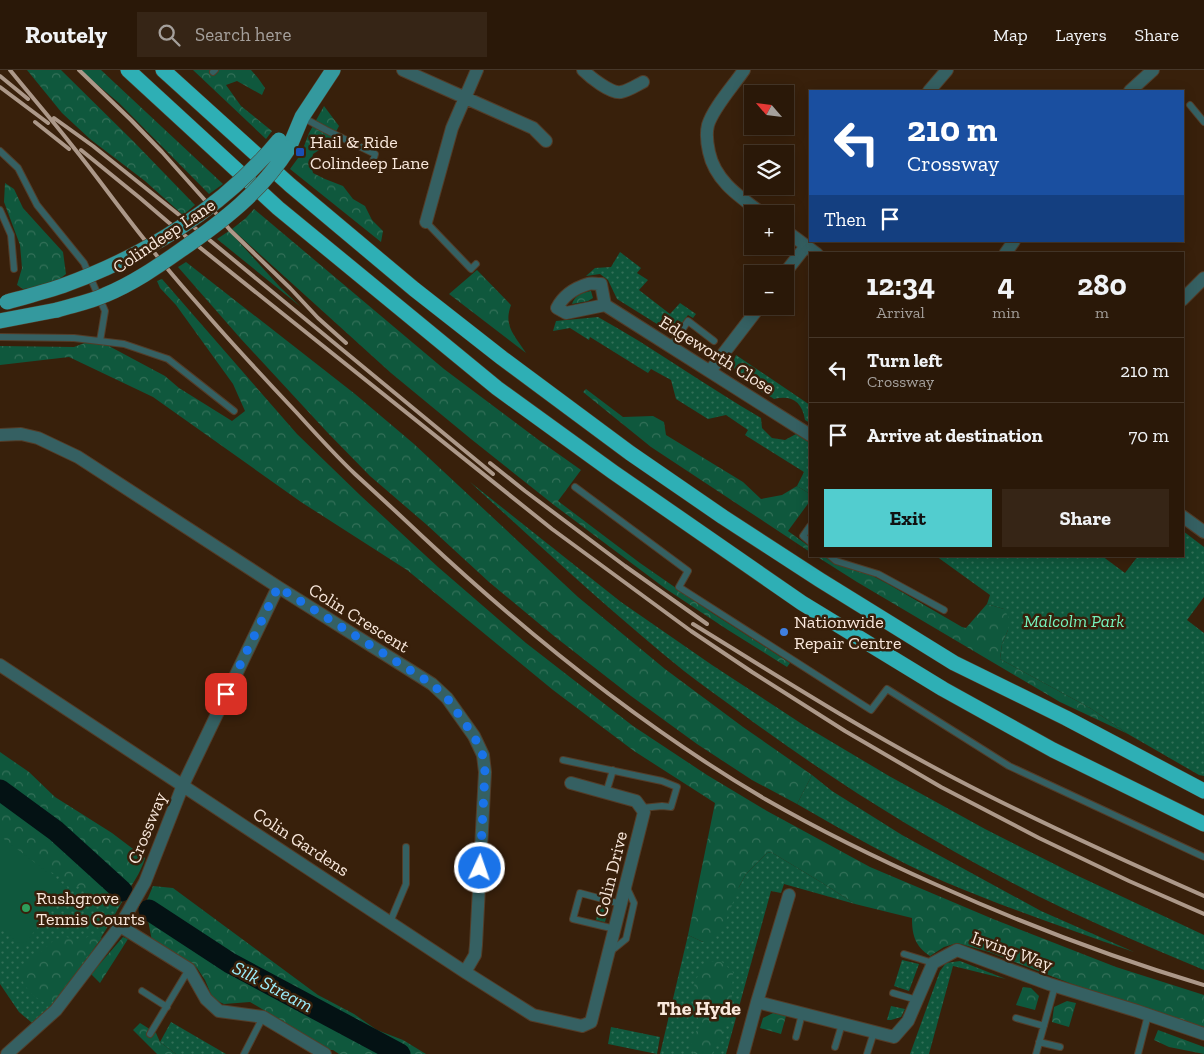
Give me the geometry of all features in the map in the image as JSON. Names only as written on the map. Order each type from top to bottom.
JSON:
[{"type":"highway","points":[[128,70],[285,214],[497,388],[613,472],[802,603],[943,689],[1053,750],[1204,824]]},
{"type":"highway","points":[[163,70],[290,185],[414,288],[502,358],[630,452],[820,580],[954,663],[1066,718],[1204,791]]},
{"type":"main road","name":"Colindeep Lane","points":[[0,321],[58,310],[105,295],[152,270],[207,232],[255,192],[279,163],[284,144],[333,70]]},
{"type":"main road","name":"Colindeep Lane","points":[[4,303],[60,287],[87,276],[166,237],[226,193],[256,165],[284,144]]},
{"type":"street","points":[[403,70],[533,128],[546,141]]},
{"type":"street","points":[[426,222],[452,128],[477,70]]},
{"type":"street","points":[[583,70],[590,77],[619,93],[643,82]]},
{"type":"street","points":[[744,70],[712,115],[708,125],[707,146],[715,170],[722,180],[731,190],[751,205]]},
{"type":"street","points":[[930,90],[947,70]]},
{"type":"street","points":[[1131,90],[1153,70]]},
{"type":"street","points":[[794,236],[814,248]]},
{"type":"street","points":[[794,265],[809,252]]},
{"type":"street","points":[[1184,298],[1204,278]]},
{"type":"street","name":"Edgeworth Close","points":[[605,305],[809,434]]},
{"type":"street","points":[[710,371],[753,315]]},
{"type":"street","name":"Colin Crescent","points":[[0,435],[21,434],[38,438],[78,457],[432,684],[447,698],[474,736],[483,756],[485,772],[476,945],[475,955],[465,972]]},
{"type":"street","points":[[1184,517],[1202,527]]},
{"type":"street","name":"Crossway","points":[[6,1054],[56,1010],[122,922],[144,882],[183,785],[278,587]]},
{"type":"street","name":"Colin Gardens","points":[[0,665],[533,1015],[582,1026],[592,1022]]},
{"type":"street","points":[[571,783],[636,801],[642,808]]},
{"type":"street","name":"Colin Drive","points":[[592,1022],[644,812],[642,808]]},
{"type":"street","points":[[743,1054],[790,895]]},
{"type":"street","points":[[122,922],[189,969],[206,999],[219,1011],[263,1017],[325,1054]]},
{"type":"street","name":"Irving Way","points":[[933,963],[957,950],[1055,986],[1204,1034]]},
{"type":"street","points":[[757,1002],[894,1037],[908,1020],[933,963]]},
{"type":"lane","points":[[1190,105],[1204,122]]},
{"type":"lane","points":[[302,117],[375,154],[372,165]]},
{"type":"lane","points":[[0,151],[18,168],[37,204],[84,263],[105,311],[100,341]]},
{"type":"lane","points":[[0,210],[11,235],[14,269]]},
{"type":"lane","points":[[426,222],[471,269],[476,264]]},
{"type":"lane","points":[[671,346],[688,321],[714,341]]},
{"type":"lane","points":[[0,337],[74,338],[124,344],[168,359],[234,411]]},
{"type":"lane","points":[[575,487],[688,571],[679,587],[871,710],[888,689],[1009,766],[1204,857]]},
{"type":"lane","points":[[809,527],[802,536],[809,541]]},
{"type":"lane","points":[[831,557],[836,561],[878,574],[944,610]]},
{"type":"lane","points":[[564,760],[662,781],[677,787],[671,807],[642,808]]},
{"type":"lane","points":[[606,793],[612,770]]},
{"type":"lane","points":[[390,922],[406,884],[406,847]]},
{"type":"lane","points":[[609,954],[626,938],[634,902],[626,885]]},
{"type":"lane","points":[[615,929],[573,919],[580,893],[621,904]]},
{"type":"lane","points":[[904,954],[933,963]]},
{"type":"lane","points":[[150,1034],[189,969]]},
{"type":"lane","points":[[1036,1054],[1055,986]]},
{"type":"lane","points":[[142,991],[167,1006]]},
{"type":"lane","points":[[893,993],[917,1000]]},
{"type":"lane","points":[[796,1037],[802,1014]]},
{"type":"lane","points":[[1138,1054],[1148,1015]]},
{"type":"lane","points":[[244,1054],[263,1017]]},
{"type":"lane","points":[[1016,1018],[1044,1026]]},
{"type":"lane","points":[[835,1047],[842,1024]]},
{"type":"lane","points":[[868,1054],[874,1032]]},
{"type":"lane","points":[[1039,1042],[1060,1047]]},
{"type":"green space","points":[[27,70],[61,70],[195,205],[183,215],[145,181],[90,139],[62,113]]},
{"type":"green space","points":[[80,70],[101,70],[223,184],[209,194],[119,103]]},
{"type":"green space","points":[[193,70],[251,70],[265,88],[262,95],[237,81],[226,85],[241,106],[272,131],[266,139]]},
{"type":"green space","points":[[324,106],[339,126],[330,143],[313,154],[311,164],[313,173],[343,186],[353,199],[365,206],[372,220],[383,231],[381,242],[290,169],[301,154],[309,133]]},
{"type":"green space","points":[[5,183],[14,189],[23,208],[63,252],[66,274],[52,285],[23,289],[17,285],[22,268],[20,245],[4,202]]},
{"type":"green space","points":[[254,209],[444,369],[581,470],[558,501],[640,563],[712,613],[790,663],[787,667],[666,589],[554,505],[391,373],[232,229]]},
{"type":"green space","points":[[229,231],[280,287],[301,307],[217,239]]},
{"type":"green space","points":[[620,252],[641,268],[637,273],[648,280],[639,290],[670,314],[680,303],[696,314],[693,318],[688,315],[673,334],[617,299],[608,280],[600,274],[586,276],[595,268],[611,267]]},
{"type":"green space","points":[[186,262],[355,394],[414,444],[578,597],[665,669],[812,775],[797,804],[752,780],[697,744],[631,696],[489,582],[370,476],[327,432],[178,267]]},
{"type":"green space","points":[[477,270],[511,305],[508,319],[509,325],[526,353],[449,294]]},
{"type":"green space","points":[[162,279],[297,434],[361,496],[438,567],[526,643],[633,726],[707,775],[767,811],[870,867],[993,919],[1116,967],[1204,995],[1204,1030],[1072,984],[989,952],[957,943],[944,947],[930,956],[915,940],[912,918],[855,904],[771,852],[767,853],[746,874],[725,923],[714,939],[703,942],[688,935],[715,803],[634,751],[553,690],[407,570],[301,502],[153,397],[69,357],[0,365],[0,346],[74,347],[90,341],[107,345],[165,376],[179,388],[232,421],[245,411],[233,384],[176,305],[160,288],[157,281]]},
{"type":"green space","points":[[591,291],[593,298],[588,301],[572,304],[579,295]]},
{"type":"green space","points":[[598,317],[761,418],[762,428],[772,438],[785,440],[796,434],[809,442],[809,493],[797,486],[804,472],[745,435],[748,430],[726,415],[708,419],[676,399],[671,380],[651,369],[648,373],[590,337],[589,340],[570,328],[553,331],[556,321]]},
{"type":"green space","points":[[736,355],[809,404],[809,422],[805,420],[804,413],[795,401],[786,398],[774,399],[740,376],[736,372],[734,361]]},
{"type":"green space","points":[[586,389],[623,417],[653,416],[664,422],[666,435],[743,482],[761,499],[782,495],[797,486],[809,493],[809,502],[788,531],[809,546],[809,551],[651,447],[583,392]]},
{"type":"green space","points":[[470,482],[621,602],[805,726],[889,776],[985,829],[1076,875],[1204,935],[1204,970],[1103,927],[1029,892],[937,842],[837,780],[684,671],[602,602]]},
{"type":"green space","name":"Malcolm Park","points":[[1184,532],[1204,547],[1204,597],[1187,620],[1204,633],[1204,776],[1199,775],[1128,734],[1090,708],[1000,659],[1002,644],[1008,630],[1004,609],[987,604],[990,595],[937,557],[1103,557],[1125,573],[1137,557],[1184,557]]},
{"type":"green space","points":[[818,557],[825,557],[834,564],[867,573],[962,627],[966,628],[987,604],[1004,609],[1010,620],[1002,644],[1000,659],[1090,708],[1128,734],[1060,702]]},
{"type":"green space","points":[[0,752],[29,772],[55,797],[112,833],[145,858],[135,880],[118,900],[108,904],[80,887],[68,884],[60,876],[0,848]]},
{"type":"green space","points":[[0,763],[140,866],[110,923],[56,1010],[37,1027],[19,1012],[0,984]]},
{"type":"green space","points":[[812,775],[832,791],[902,835],[1041,911],[1134,952],[1015,910],[945,882],[852,835],[797,804]]},
{"type":"green space","name":"Rushgrove Tennis Courts","points":[[0,836],[68,888],[23,946],[0,928]]},
{"type":"green space","points":[[771,852],[855,904],[784,884],[781,893],[771,891],[726,1054],[660,1054],[688,935],[703,942],[746,874],[767,853]]},
{"type":"green space","points":[[153,886],[173,888],[318,995],[354,1014],[377,1030],[403,1040],[426,1054],[339,1054],[333,1050],[327,1050],[295,1032],[250,1002],[224,1004],[213,999],[205,980],[197,968],[152,941],[145,905]]},
{"type":"green space","points":[[599,905],[609,907],[605,922],[596,920]]},
{"type":"green space","points":[[94,934],[102,938],[84,960],[67,987],[49,1005],[30,992],[19,972],[55,939],[66,937],[81,940]]},
{"type":"green space","points":[[123,937],[128,939],[100,983],[91,974]]},
{"type":"green space","points":[[902,960],[919,964],[909,991],[894,986]]},
{"type":"green space","points":[[708,961],[722,962],[733,972],[731,1011],[712,1054],[694,1054],[690,1039],[699,1028],[694,982]]},
{"type":"green space","points":[[960,961],[1006,979],[953,966],[929,1054],[910,1054],[940,971],[946,963]]},
{"type":"green space","points":[[1023,987],[1031,988],[1039,996],[1035,1010],[1016,1005]]},
{"type":"green space","points":[[1067,1001],[1076,1003],[1069,1027],[1052,1022],[1054,1007]]},
{"type":"green space","points":[[891,1006],[905,1009],[901,1017],[887,1020]]},
{"type":"green space","points":[[775,1012],[786,1016],[781,1034],[760,1028],[763,1018]]},
{"type":"green space","points":[[171,1022],[226,1054],[176,1054],[160,1042]]},
{"type":"green space","points":[[140,1023],[156,1033],[160,1042],[176,1054],[157,1054],[133,1030]]},
{"type":"green space","points":[[611,1027],[660,1037],[657,1054],[608,1044]]},
{"type":"green space","points":[[1158,1030],[1204,1047],[1204,1054],[1169,1047],[1154,1040]]},
{"type":"waterway","name":"Silk Stream","points":[[0,790],[56,831],[122,891]]},
{"type":"waterway","name":"Silk Stream","points":[[149,910],[230,963],[400,1054]]},
{"type":"railway","points":[[10,70],[66,138],[173,275],[237,349],[333,452],[503,609],[630,710],[719,771],[765,799],[893,865],[1036,927],[1102,952],[1204,985]]},
{"type":"railway","points":[[79,70],[162,152],[230,230],[318,318],[346,343]]},
{"type":"railway","points":[[0,76],[28,99]]},
{"type":"railway","points":[[0,87],[48,123]]},
{"type":"railway","points":[[54,118],[93,146],[178,214],[493,474]]},
{"type":"railway","points":[[35,122],[69,149]]},
{"type":"railway","points":[[81,150],[168,222],[552,529],[691,631],[845,731],[941,787],[1039,838],[1204,914]]},
{"type":"railway","points":[[490,463],[625,566],[707,624]]},
{"type":"railway","points":[[693,624],[855,723],[920,760],[1078,839],[1204,896]]},
{"type":"place","name":"Hail & Ride Colindeep Lane","points":[[300,152]]},
{"type":"place","name":"Nationwide Repair Centre","points":[[784,632]]},
{"type":"place","name":"Rushgrove Tennis Courts","points":[[26,908]]},
{"type":"district","name":"The Hyde","points":[[699,1008]]},
{"type":"route","points":[[226,694],[278,587],[432,684],[447,698],[474,736],[483,756],[485,772],[480,868]]}]
